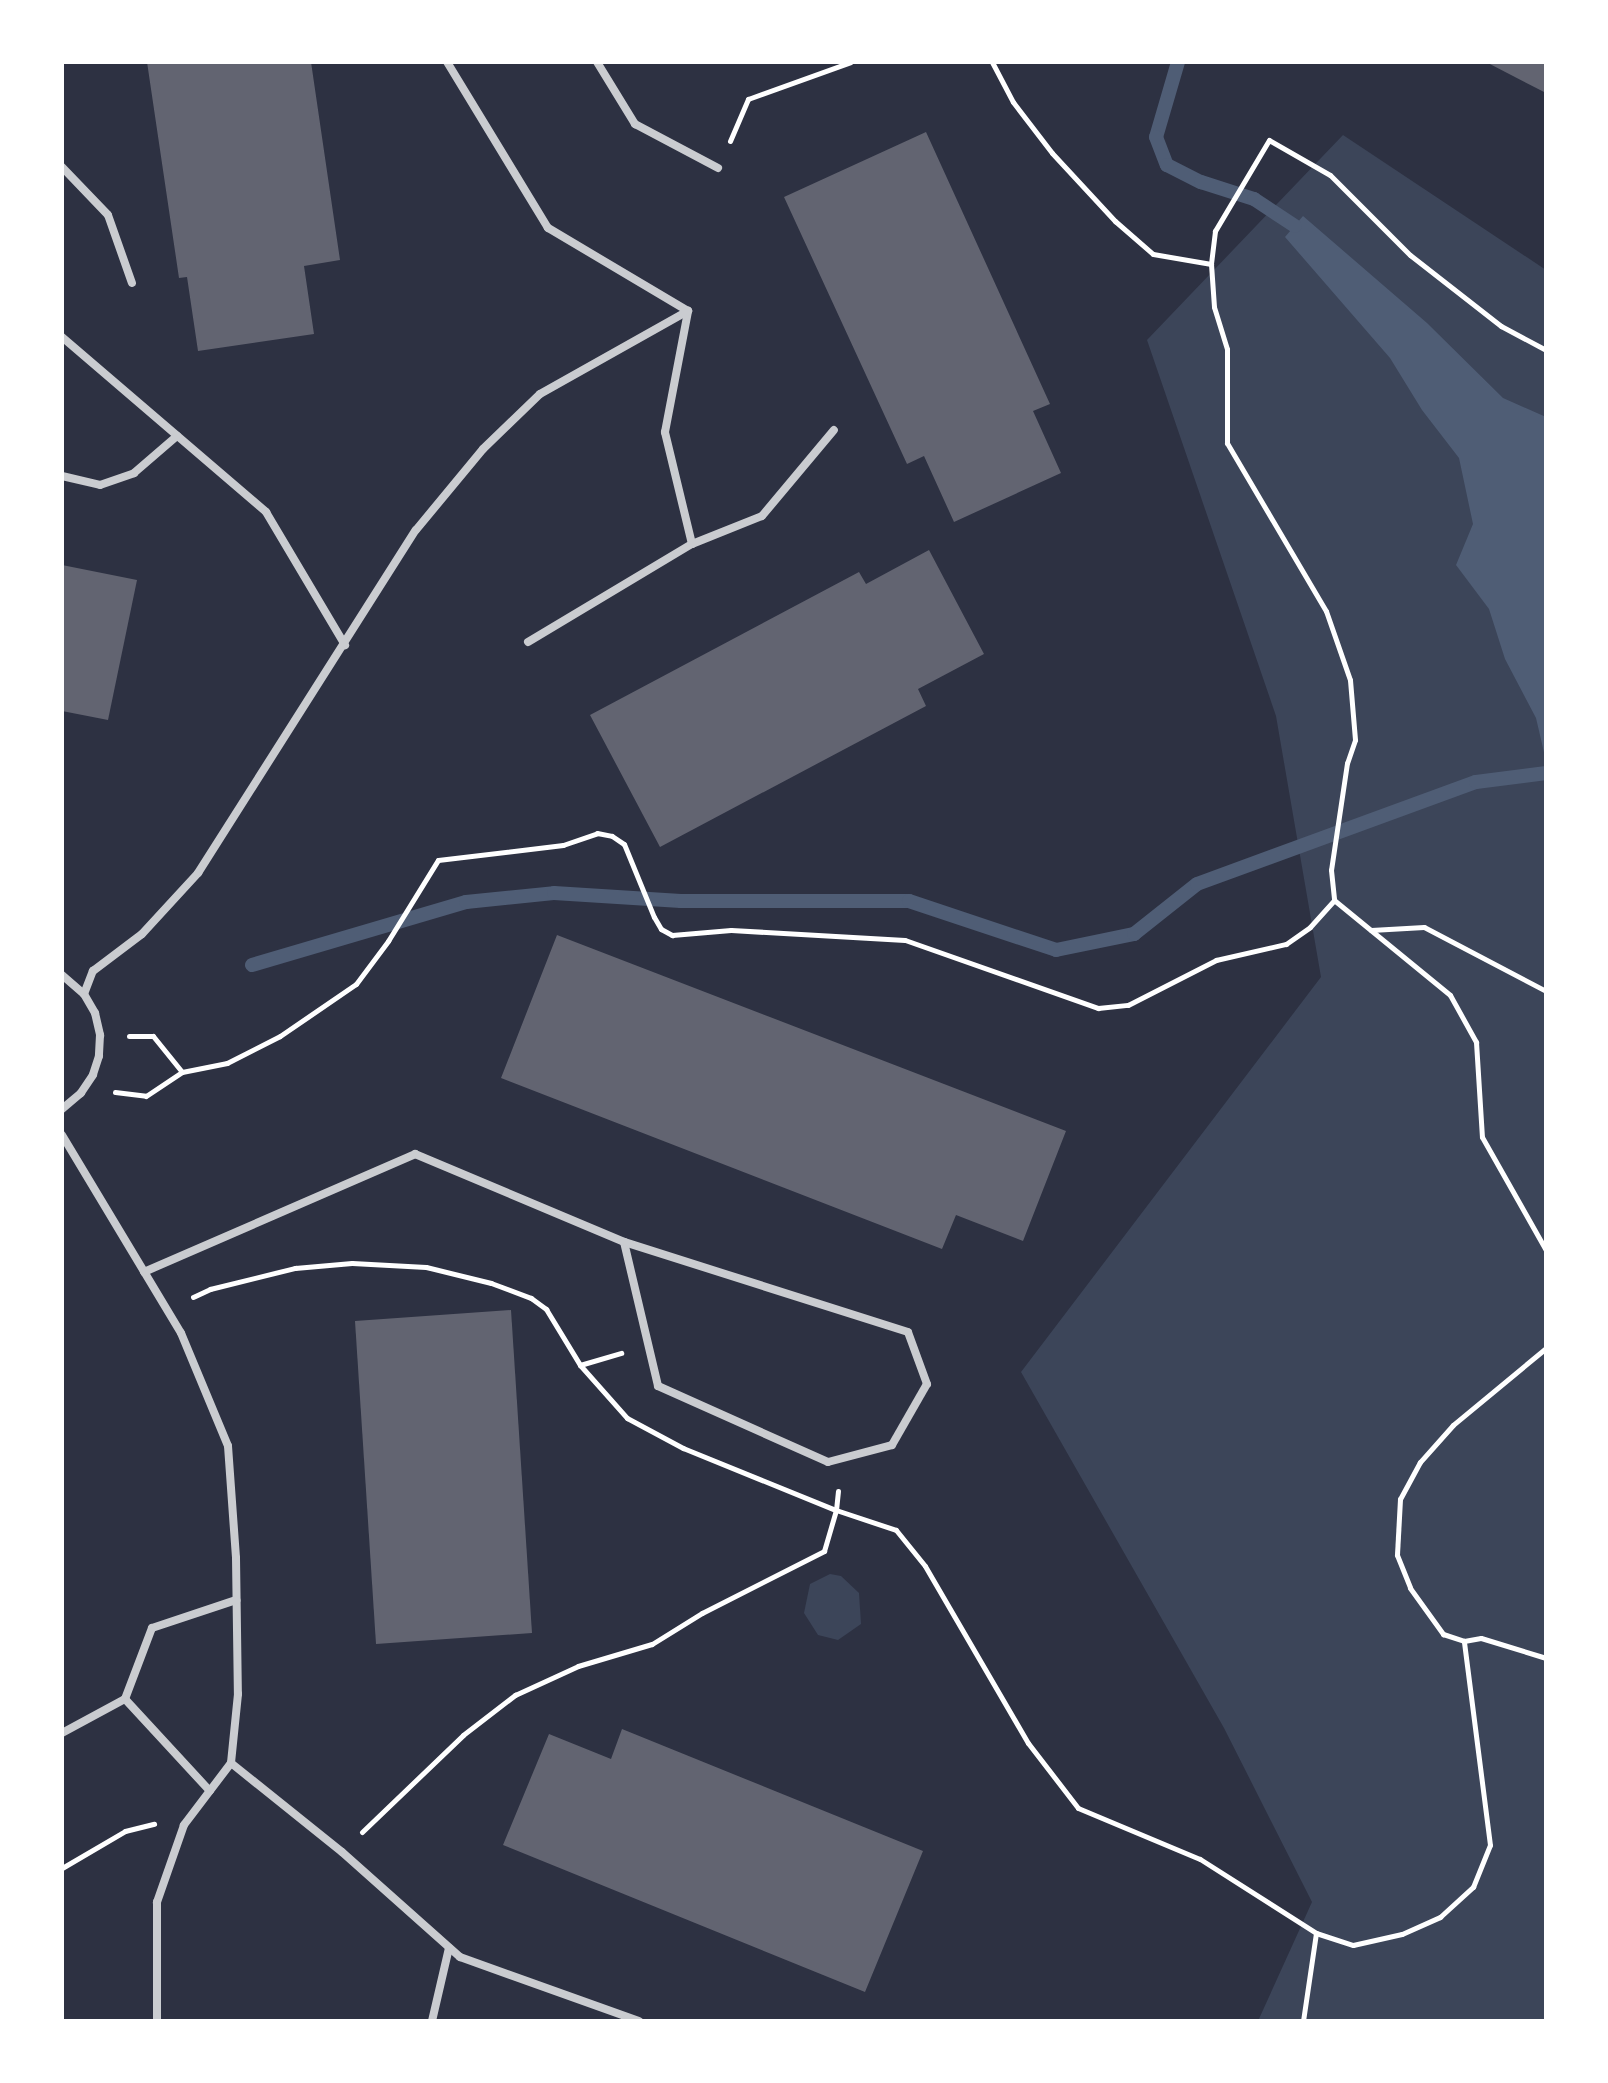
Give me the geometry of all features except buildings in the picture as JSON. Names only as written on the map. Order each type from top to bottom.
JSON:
[{"type":"street","points":[[447,62],[548,228],[688,311]]},
{"type":"street","points":[[597,62],[635,124],[718,168]]},
{"type":"street","points":[[62,167],[108,215],[132,283]]},
{"type":"street","points":[[688,311],[665,432],[692,544]]},
{"type":"street","points":[[84,994],[93,971],[142,934],[198,873],[416,530],[483,449],[540,394],[688,311]]},
{"type":"street","points":[[62,337],[266,512],[345,645]]},
{"type":"street","points":[[528,642],[692,544],[762,516],[834,430]]},
{"type":"street","points":[[62,476],[100,485],[134,473],[177,436]]},
{"type":"street","points":[[62,975],[84,994],[95,1013],[100,1035],[99,1056],[85,1087],[62,1109]]},
{"type":"street","points":[[62,1135],[181,1333],[228,1446],[238,1694],[231,1763],[183,1828],[157,1902],[157,2021]]},
{"type":"street","points":[[144,1272],[415,1154],[624,1242],[908,1332],[927,1384],[892,1445],[828,1462],[658,1386],[624,1242]]},
{"type":"street","points":[[62,1733],[125,1699],[152,1628],[236,1600]]},
{"type":"street","points":[[125,1699],[210,1791]]},
{"type":"street","points":[[231,1763],[342,1852],[460,1957],[625,2019],[639,2021]]},
{"type":"street","points":[[432,2021],[449,1948]]},
{"type":"path","points":[[718,168],[748,99],[851,62]]},
{"type":"path","points":[[992,62],[1013,102],[1052,153],[1115,221],[1153,254],[1211,264]]},
{"type":"path","points":[[1546,350],[1501,326],[1410,255],[1330,175],[1269,140],[1215,231],[1211,264],[1214,307],[1227,349],[1227,443],[1326,611],[1350,680],[1355,740],[1347,763],[1331,870],[1334,900],[1450,995],[1476,1042],[1482,1137],[1546,1250]]},
{"type":"path","points":[[85,1087],[146,1096],[182,1072],[227,1063],[307,1019],[356,984],[388,941],[438,860],[563,845],[597,833],[612,836],[624,844],[654,917],[661,929],[672,935],[762,931],[905,940],[1098,1008],[1128,1005],[1216,960],[1286,944],[1310,927],[1334,900]]},
{"type":"path","points":[[1371,930],[1424,927],[1546,991]]},
{"type":"path","points":[[100,1035],[153,1036],[182,1072]]},
{"type":"path","points":[[167,1310],[210,1289],[295,1268],[352,1263],[426,1267],[491,1283],[531,1298],[546,1309],[580,1365],[627,1418],[683,1448],[836,1510],[896,1530],[925,1566],[1028,1743],[1078,1808],[1200,1859],[1316,1933],[1353,1945],[1402,1934],[1440,1917],[1473,1887],[1490,1845],[1464,1641]]},
{"type":"path","points":[[580,1365],[648,1345]]},
{"type":"path","points":[[1546,1348],[1453,1425],[1420,1462],[1400,1499],[1397,1555],[1410,1588],[1443,1634],[1464,1641],[1481,1638],[1546,1658]]},
{"type":"path","points":[[342,1852],[463,1735],[515,1695],[578,1666],[652,1644],[702,1613],[824,1551],[836,1510],[841,1458]]},
{"type":"path","points":[[62,1868],[125,1831],[149,1823],[183,1828]]},
{"type":"path","points":[[1303,2021],[1316,1933]]},
{"type":"shaded area","points":[[1343,135],[1546,270],[1546,2021],[1258,2021],[1312,1902],[1224,1728],[1021,1372],[1321,977],[1276,716],[1147,340]]},
{"type":"shaded area","points":[[1303,216],[1427,323],[1503,398],[1546,417],[1546,761],[1536,718],[1505,659],[1489,609],[1456,565],[1473,524],[1459,458],[1422,410],[1390,358],[1285,237]]},
{"type":"shaded area","points":[[830,1574],[841,1576],[859,1593],[861,1624],[838,1640],[818,1635],[804,1613],[810,1584]]},
{"type":"waterway","points":[[1178,62],[1156,137],[1167,165],[1201,182],[1254,199],[1295,226]]},
{"type":"waterway","points":[[252,965],[466,902],[554,893],[681,901],[909,901],[1056,950],[1134,934],[1197,884],[1476,782],[1546,773]]}]
